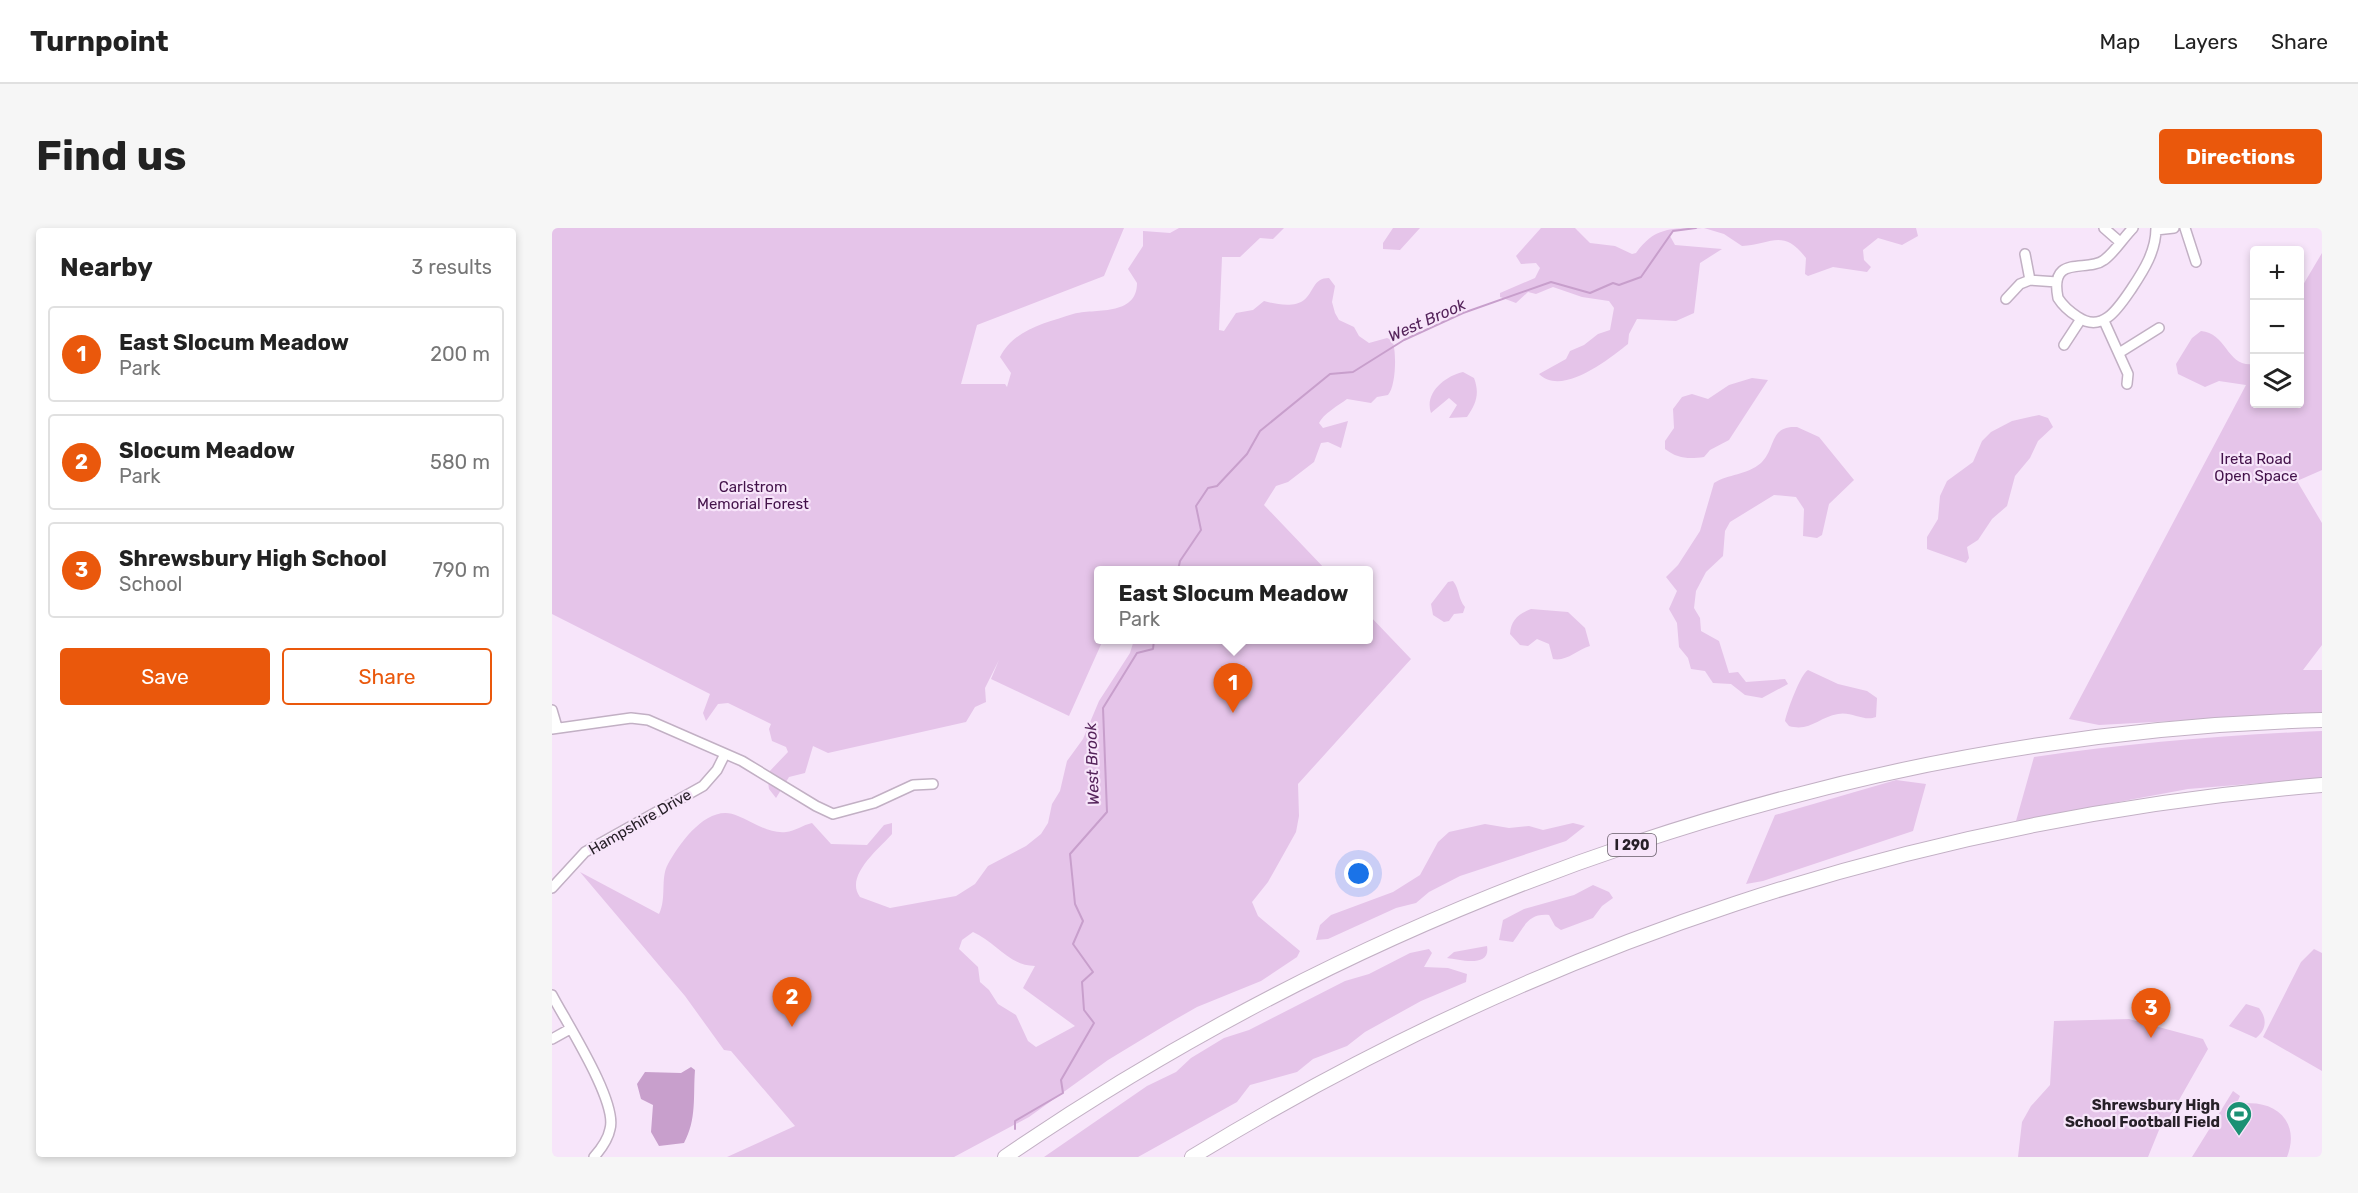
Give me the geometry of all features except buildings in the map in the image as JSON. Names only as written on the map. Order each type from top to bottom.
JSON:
[{"type":"highway","name":"I 290","points":[[1005,1157],[1164,1056],[1313,975],[1373,946],[1456,911],[1563,869],[1635,844],[1798,795],[1970,758],[2142,733],[2322,720]]},
{"type":"highway","points":[[1192,1157],[1329,1077],[1477,1003],[1612,946],[1729,904],[1897,854],[2017,827],[2192,798],[2322,784]]},
{"type":"street","points":[[2104,228],[2120,242]]},
{"type":"street","points":[[2133,228],[2103,261],[2091,265],[2072,265],[2066,269],[2057,282],[2060,302],[2081,320],[2091,323],[2104,321],[2115,312],[2144,269],[2156,229],[2174,228]]},
{"type":"street","points":[[2186,228],[2196,262]]},
{"type":"street","points":[[2025,254],[2030,279]]},
{"type":"street","points":[[2006,299],[2020,284],[2030,279],[2057,282]]},
{"type":"street","points":[[2064,345],[2081,320]]},
{"type":"street","points":[[2104,321],[2128,374],[2127,384]]},
{"type":"street","points":[[2119,353],[2159,328]]},
{"type":"street","points":[[552,710],[554,728],[640,719],[656,723],[752,766],[833,814],[874,803],[913,785],[933,784]]},
{"type":"street","name":"Hampshire Drive","points":[[552,888],[585,852],[703,786],[717,770],[725,754]]},
{"type":"street","points":[[552,995],[611,1111],[611,1128],[594,1157]]},
{"type":"street","points":[[552,1039],[570,1029]]},
{"type":"green space","name":"Carlstrom Memorial Forest","points":[[552,228],[1124,228],[1104,276],[977,325],[961,384],[1005,384],[1007,387],[1011,373],[1000,357],[1006,347],[1022,333],[1073,314],[1113,309],[1130,301],[1135,294],[1137,283],[1128,269],[1143,246],[1143,231],[1170,233],[1179,228],[1284,228],[1273,239],[1260,238],[1240,257],[1222,257],[1219,330],[1224,331],[1236,313],[1253,310],[1264,301],[1284,305],[1300,302],[1307,297],[1320,280],[1329,278],[1335,286],[1332,302],[1339,320],[1354,327],[1359,336],[1369,343],[1387,338],[1392,340],[1394,345],[1394,377],[1388,395],[1377,397],[1371,403],[1347,399],[1324,416],[1319,423],[1323,428],[1348,421],[1341,448],[1328,442],[1321,443],[1314,462],[1288,482],[1276,486],[1264,505],[1322,566],[1094,566],[1094,644],[1101,644],[1069,716],[991,679],[999,660],[985,688],[986,702],[975,707],[966,722],[828,753],[813,746],[805,773],[789,777],[776,798],[769,789],[767,774],[788,752],[786,747],[772,741],[769,729],[771,724],[728,703],[718,704],[706,721],[703,713],[710,694],[552,614]]},
{"type":"green space","points":[[1393,228],[1420,228],[1400,250],[1383,249],[1383,243]]},
{"type":"green space","points":[[1541,228],[1575,228],[1590,243],[1615,246],[1632,254],[1636,253],[1649,239],[1663,231],[1702,228],[1674,231],[1670,236],[1675,245],[1722,249],[1700,263],[1694,313],[1676,321],[1637,319],[1629,334],[1628,344],[1598,366],[1572,379],[1549,380],[1539,374],[1566,359],[1570,351],[1584,345],[1598,334],[1610,330],[1614,308],[1609,301],[1582,297],[1553,287],[1536,294],[1528,292],[1516,303],[1500,297],[1500,293],[1535,278],[1540,268],[1536,263],[1521,264],[1516,256]]},
{"type":"green space","points":[[1704,228],[1916,228],[1918,236],[1902,245],[1878,238],[1863,250],[1864,260],[1871,267],[1867,272],[1833,267],[1808,276],[1805,274],[1806,258],[1791,243],[1777,240],[1742,246],[1724,234]]},
{"type":"green space","name":"Ireta Road Open Space","points":[[2322,253],[2322,470],[2297,481],[2322,523],[2322,645],[2303,670],[2322,670],[2322,713],[2099,725],[2069,719],[2246,385],[2219,381],[2205,387],[2178,374],[2176,364],[2192,338],[2201,331],[2210,333],[2238,361],[2250,364],[2250,408],[2304,408],[2304,283]]},
{"type":"green space","points":[[1463,372],[1474,378],[1477,389],[1475,403],[1467,417],[1449,418],[1457,405],[1449,398],[1431,413],[1433,392],[1449,377]]},
{"type":"green space","points":[[1752,378],[1768,380],[1729,440],[1710,450],[1704,457],[1674,455],[1665,449],[1665,441],[1674,428],[1673,409],[1682,397],[1692,394],[1708,399],[1729,385]]},
{"type":"green space","points":[[2039,415],[2048,418],[2053,427],[2038,441],[2030,458],[2015,476],[2007,506],[1992,519],[1978,540],[1967,547],[1969,558],[1966,563],[1927,549],[1927,537],[1938,519],[1940,496],[1947,481],[1973,462],[1982,441],[1991,432],[2012,421]]},
{"type":"green space","points":[[1788,427],[1797,427],[1819,437],[1854,480],[1829,504],[1822,535],[1817,538],[1803,536],[1804,509],[1796,497],[1774,495],[1730,522],[1725,531],[1723,556],[1706,572],[1696,591],[1694,608],[1700,618],[1701,631],[1719,641],[1729,673],[1738,672],[1746,682],[1785,679],[1788,684],[1762,698],[1745,695],[1731,684],[1713,683],[1705,671],[1691,669],[1688,658],[1679,647],[1677,623],[1669,609],[1677,591],[1666,577],[1678,565],[1700,531],[1714,483],[1756,467],[1766,457],[1777,434]]},
{"type":"green space","points":[[1453,581],[1465,607],[1463,613],[1454,614],[1449,621],[1444,622],[1433,615],[1431,604],[1448,582]]},
{"type":"green space","points":[[1531,609],[1568,612],[1585,628],[1590,646],[1567,657],[1553,659],[1549,644],[1537,639],[1528,646],[1520,645],[1510,634],[1512,625],[1519,615]]},
{"type":"green space","points":[[1373,619],[1411,659],[1298,784],[1299,816],[1296,832],[1268,882],[1252,902],[1258,916],[1300,951],[1297,957],[1261,981],[1197,1007],[1169,1023],[1108,1060],[1029,1117],[954,1157],[727,1157],[795,1126],[731,1051],[724,1050],[685,996],[580,872],[659,914],[663,901],[664,875],[668,864],[688,835],[697,826],[717,814],[727,813],[738,816],[767,829],[780,832],[812,823],[831,844],[867,845],[884,825],[892,823],[892,834],[865,863],[860,872],[856,889],[860,897],[890,908],[956,896],[975,884],[988,866],[1026,846],[1041,834],[1048,823],[1052,804],[1060,791],[1067,761],[1083,739],[1099,701],[1130,653],[1133,644],[1373,644]],"holes":[[[973,932],[1010,958],[1035,966],[1023,988],[1075,1026],[1036,1047],[1028,1041],[1016,1015],[998,1004],[989,990],[980,982],[978,967],[959,949],[962,940]]]},
{"type":"green space","points":[[1808,670],[1838,684],[1867,691],[1877,698],[1876,717],[1867,718],[1843,713],[1809,726],[1789,726],[1785,721],[1788,709],[1798,685]]},
{"type":"green space","points":[[2322,731],[2322,778],[2188,789],[2016,821],[2034,757],[2178,740]]},
{"type":"green space","points":[[1896,780],[1926,784],[1913,831],[1763,881],[1746,884],[1775,815]]},
{"type":"green space","points":[[1573,823],[1585,826],[1566,841],[1460,876],[1429,892],[1416,903],[1396,908],[1328,939],[1316,940],[1320,925],[1331,915],[1393,892],[1420,875],[1438,842],[1449,832],[1485,824],[1509,828],[1529,826],[1543,830]]},
{"type":"green space","points":[[1593,885],[1609,892],[1613,898],[1602,906],[1593,918],[1561,930],[1555,926],[1549,915],[1536,916],[1527,922],[1513,942],[1499,940],[1503,920],[1524,909],[1574,895]]},
{"type":"green space","points":[[1487,946],[1487,953],[1480,960],[1447,958],[1454,952]]},
{"type":"green space","points":[[1429,949],[1432,953],[1424,967],[1448,968],[1467,974],[1466,982],[1421,1001],[1365,1032],[1347,1046],[1313,1059],[1297,1072],[1250,1085],[1237,1102],[1138,1157],[1044,1157],[1147,1086],[1176,1072],[1191,1058],[1224,1038],[1249,1030],[1345,981],[1369,974],[1410,953]]},
{"type":"green space","points":[[2314,949],[2322,953],[2322,1071],[2263,1037],[2301,962]]},
{"type":"green space","points":[[2246,1004],[2259,1008],[2263,1016],[2264,1027],[2256,1038],[2229,1026]]},
{"type":"green space","points":[[2129,1019],[2203,1039],[2208,1049],[2166,1123],[2151,1116],[2159,1130],[2148,1157],[2018,1157],[2022,1122],[2031,1106],[2050,1085],[2054,1021]]},
{"type":"green space","points":[[2233,1091],[2240,1096],[2236,1105],[2261,1104],[2280,1114],[2287,1122],[2291,1144],[2287,1157],[2192,1157]]},
{"type":"shaded area","points":[[691,1067],[695,1070],[694,1098],[693,1116],[688,1134],[684,1143],[659,1146],[651,1132],[653,1105],[641,1099],[637,1084],[645,1072],[681,1073]]},
{"type":"waterway","name":"West Brook","points":[[1179,566],[1201,530],[1196,506],[1208,488],[1217,486],[1247,454],[1260,431],[1330,374],[1353,372],[1404,340],[1463,313],[1551,282],[1590,293],[1613,283],[1619,285],[1641,277],[1673,231],[1696,228]]},
{"type":"waterway","name":"West Brook","points":[[1015,1129],[1015,1121],[1063,1093],[1061,1080],[1094,1023],[1084,1010],[1082,982],[1093,972],[1073,944],[1083,921],[1075,904],[1070,854],[1107,812],[1103,708],[1137,653],[1153,649],[1154,644]]},
{"type":"place","name":"East Slocum Meadow","points":[[1233,713]]},
{"type":"place","name":"Slocum Meadow","points":[[792,1027]]},
{"type":"place","name":"Shrewsbury High School","points":[[2151,1038]]},
{"type":"place","name":"Shrewsbury High School Football Field","points":[[2239,1137]]}]
